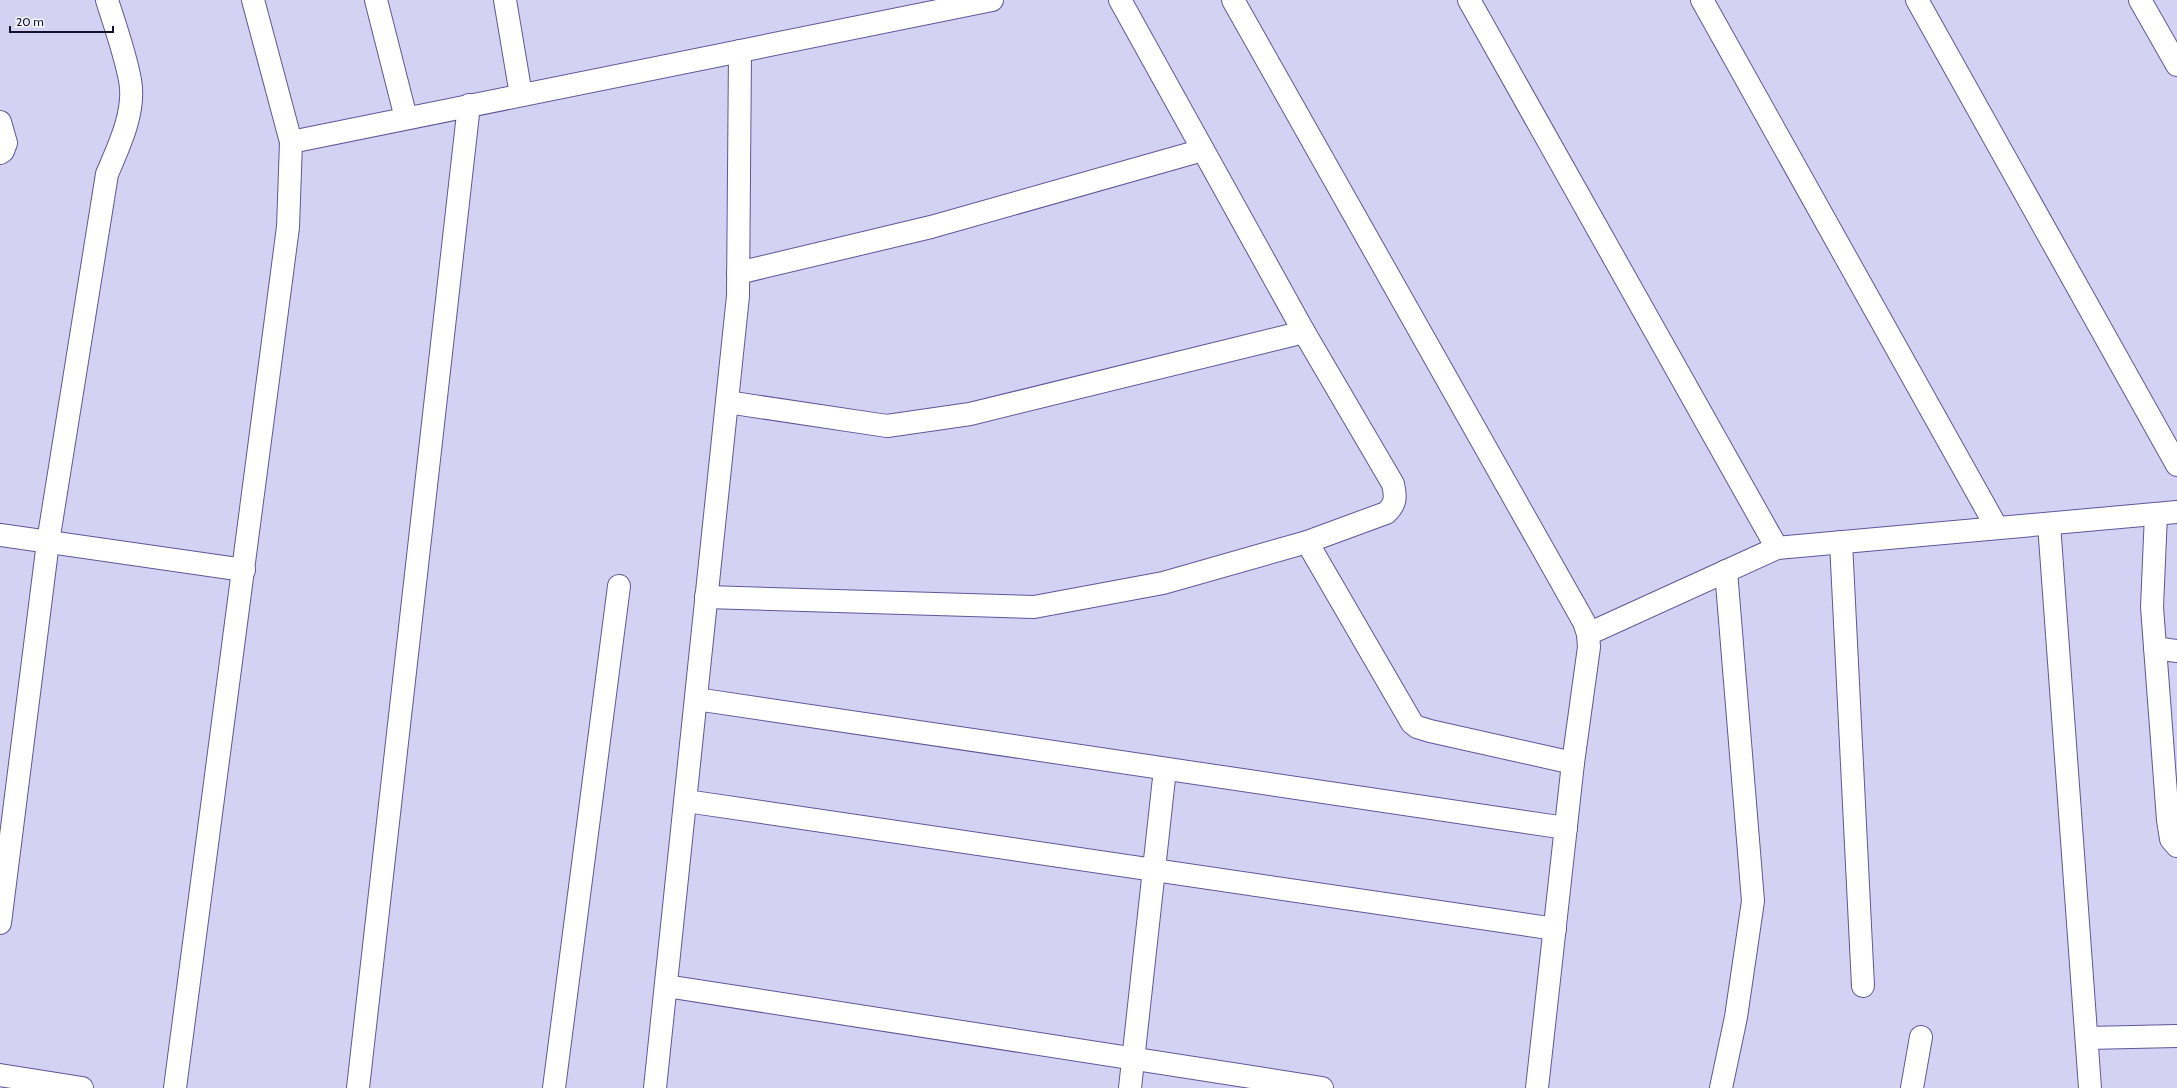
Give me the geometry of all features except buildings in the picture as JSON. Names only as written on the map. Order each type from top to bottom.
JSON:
[{"type":"street","points":[[0,923],[48,542],[107,174],[123,135],[128,112],[130,81],[107,0]]},
{"type":"street","points":[[175,1088],[288,227],[290,142],[253,0]]},
{"type":"street","points":[[376,0],[406,118]]},
{"type":"street","points":[[505,0],[521,95]]},
{"type":"street","points":[[290,142],[992,0]]},
{"type":"street","points":[[706,597],[1034,607],[1163,582],[1307,542],[1386,513],[1393,506],[1395,500],[1393,484],[1304,332],[1120,0]]},
{"type":"street","points":[[1233,0],[1584,622],[1588,634],[1589,647],[1573,763],[1537,1088]]},
{"type":"street","points":[[1469,0],[1777,548]]},
{"type":"street","points":[[1702,0],[1997,528]]},
{"type":"street","points":[[1917,0],[2177,464]]},
{"type":"street","points":[[2140,0],[2177,65]]},
{"type":"street","points":[[655,1088],[738,296],[740,51]]},
{"type":"street","points":[[358,1088],[468,106]]},
{"type":"street","points":[[0,122],[6,143],[3,151],[0,153]]},
{"type":"street","points":[[738,273],[931,227],[1203,150]]},
{"type":"street","points":[[727,402],[887,426],[970,414],[1304,332]]},
{"type":"street","points":[[1588,634],[1777,548],[2166,513],[2152,607],[2168,820],[2172,839],[2177,846]]},
{"type":"street","points":[[2050,524],[2090,1088]]},
{"type":"street","points":[[0,534],[244,570]]},
{"type":"street","points":[[1307,542],[1412,723],[1417,727],[1430,731],[1573,763]]},
{"type":"street","points":[[1841,542],[1863,986]]},
{"type":"street","points":[[1721,1088],[1736,1017],[1753,902],[1726,571]]},
{"type":"street","points":[[554,1088],[619,586]]},
{"type":"street","points":[[2155,648],[2177,651]]},
{"type":"street","points":[[696,699],[1566,828]]},
{"type":"street","points":[[1130,1088],[1165,769]]},
{"type":"street","points":[[686,801],[1555,929]]},
{"type":"street","points":[[666,986],[1322,1088]]},
{"type":"street","points":[[2087,1038],[2177,1036]]},
{"type":"street","points":[[1912,1088],[1921,1037]]},
{"type":"street","points":[[0,1076],[82,1088]]}]
